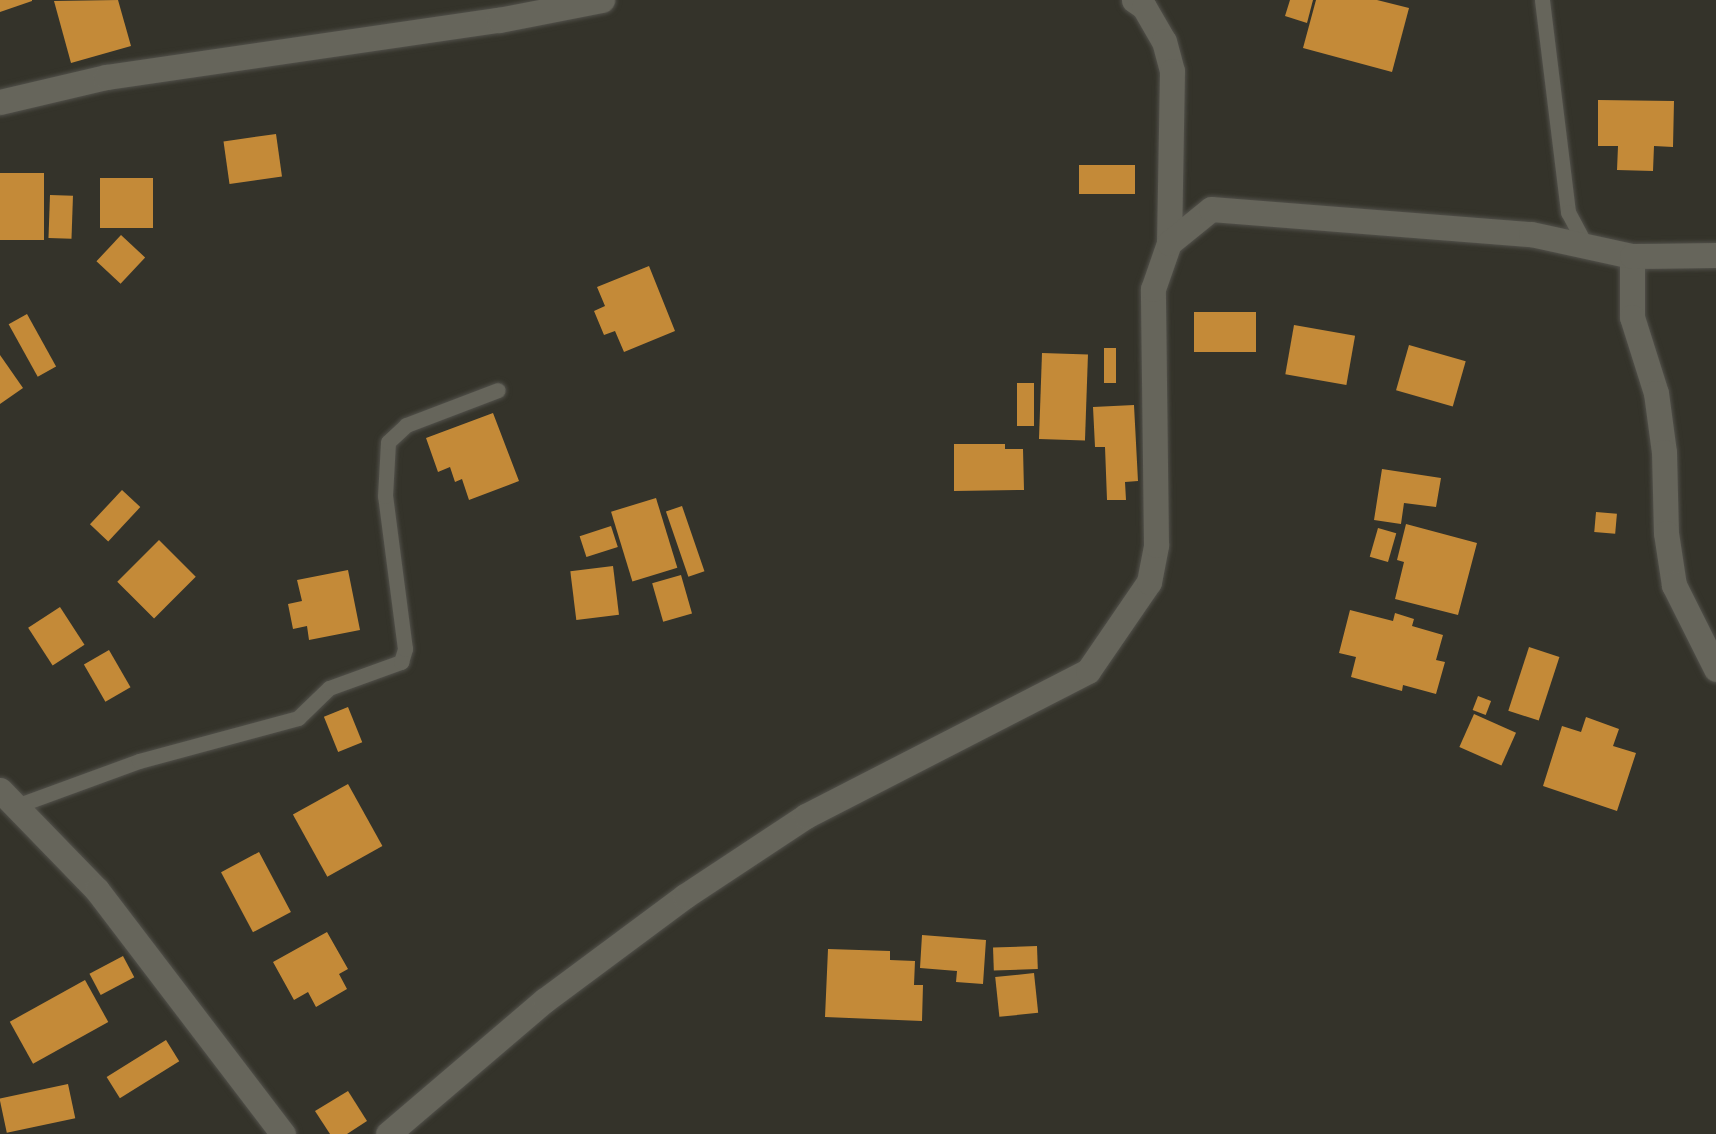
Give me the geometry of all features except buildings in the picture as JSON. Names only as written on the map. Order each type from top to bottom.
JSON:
[{"type":"street","points":[[0,102],[106,77],[602,0]]},
{"type":"street","points":[[388,1134],[545,1000],[806,816],[1088,671],[1149,582],[1156,545],[1153,289],[1169,244],[1172,71],[1164,41],[1144,6],[1134,0]]},
{"type":"street","points":[[1169,244],[1210,209],[1531,234],[1632,256],[1716,256]]},
{"type":"street","points":[[1632,256],[1632,317],[1656,393],[1664,452],[1666,534],[1674,585],[1716,670]]},
{"type":"street","points":[[8,798],[96,890],[283,1134]]},
{"type":"lane","points":[[1542,0],[1568,212],[1588,248]]},
{"type":"lane","points":[[8,798],[298,718],[329,688],[401,662],[405,650],[385,496],[388,442],[406,425],[498,390]]}]
